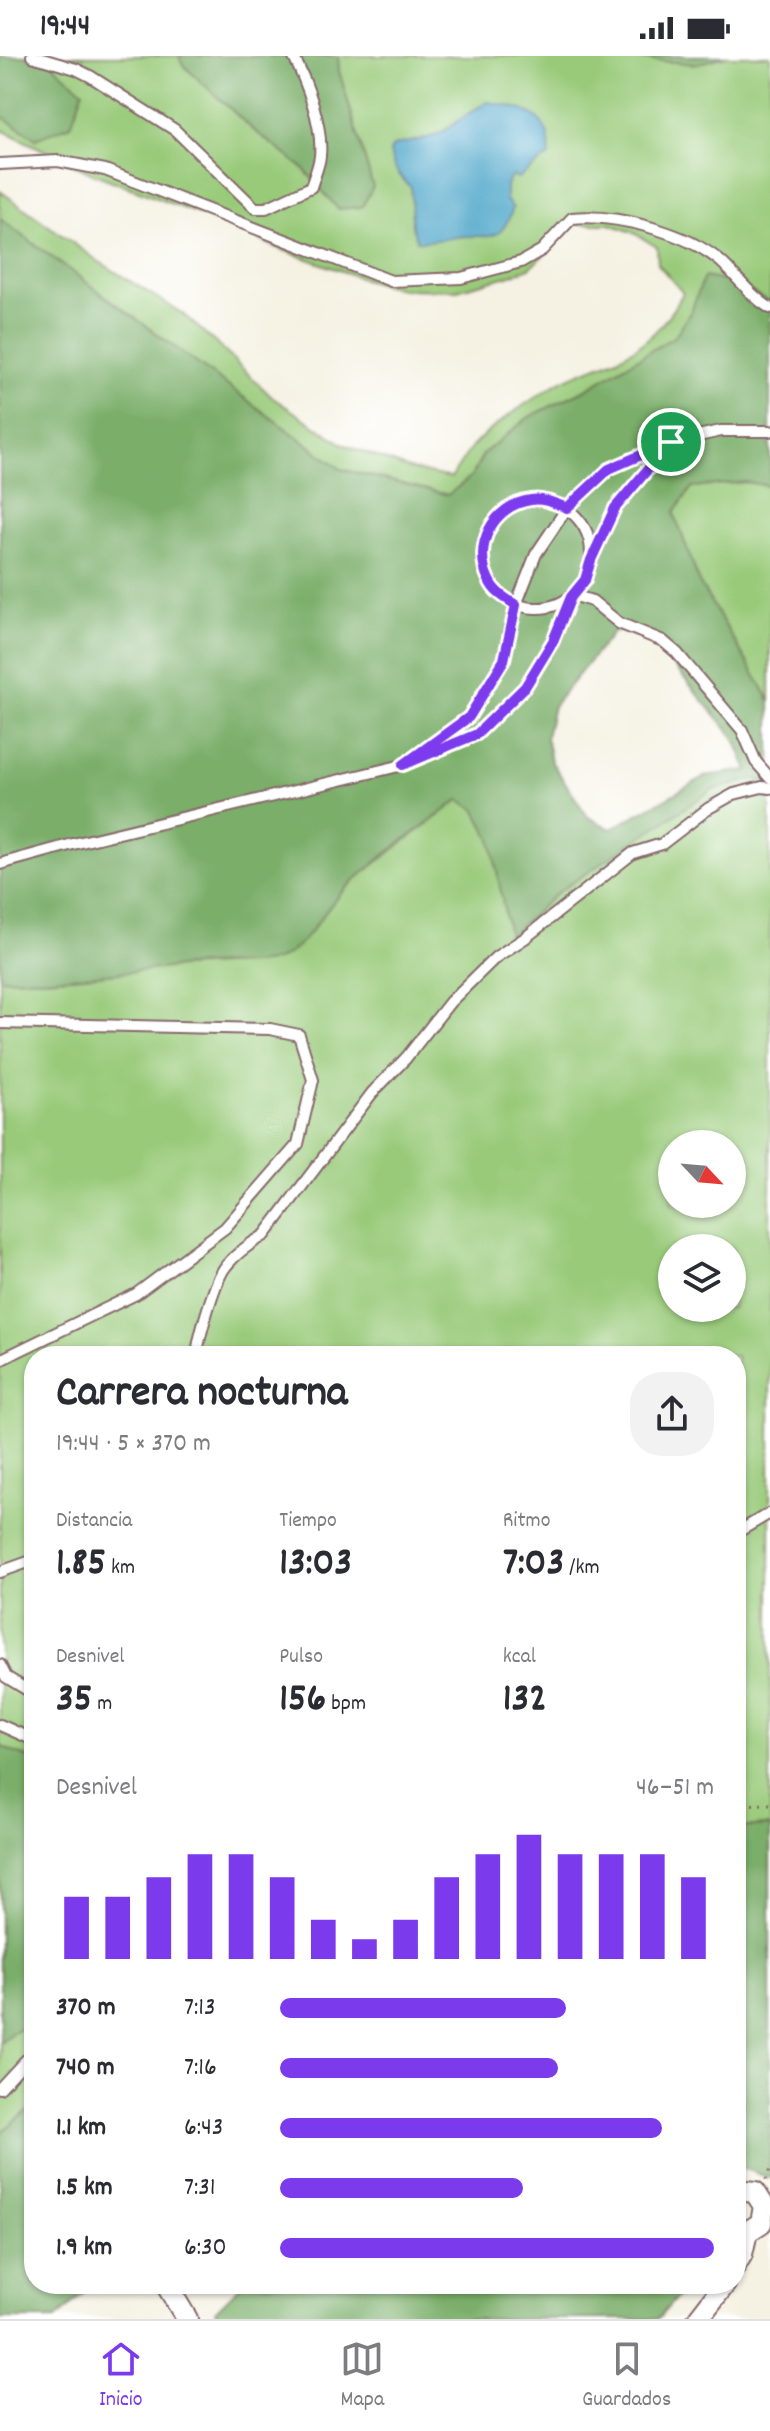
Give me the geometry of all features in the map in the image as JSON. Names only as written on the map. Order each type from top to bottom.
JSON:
[{"type":"street","points":[[746,2191],[755,2192],[764,2206],[761,2223],[746,2229]]},
{"type":"street","points":[[172,2294],[187,2319]]},
{"type":"street","points":[[698,2319],[717,2294]]},
{"type":"lane","points":[[32,56],[90,76],[175,130],[255,208],[266,208],[311,187],[320,158],[320,137],[309,94],[293,56]]},
{"type":"lane","points":[[0,164],[58,161],[105,170],[391,281],[461,278],[521,262],[542,250],[572,218],[614,218],[685,239],[718,260],[761,303],[770,308]]},
{"type":"lane","points":[[403,765],[469,717],[504,660],[516,605],[536,554],[567,508],[609,469],[671,442],[721,431],[770,431]]},
{"type":"lane","points":[[0,864],[403,765],[477,734],[525,687],[553,641],[572,596],[585,580],[615,508],[671,442]]},
{"type":"lane","points":[[591,560],[590,541],[582,523],[567,508],[544,500],[513,505],[501,513],[483,542],[482,561],[489,581],[501,596],[516,605],[538,609],[557,605],[572,596],[592,601],[619,623],[663,641],[677,653],[742,730],[756,762],[770,778]]},
{"type":"lane","points":[[198,1346],[224,1268],[249,1244],[265,1235],[372,1093],[406,1058],[450,1002],[496,957],[525,938],[633,853],[662,844],[709,808],[734,794],[770,788]]},
{"type":"lane","points":[[0,1023],[270,1029],[299,1035],[313,1080],[298,1144],[225,1228],[136,1294],[29,1346]]},
{"type":"lane","points":[[0,1360],[24,1348]]},
{"type":"lane","points":[[746,1527],[770,1513]]},
{"type":"lane","points":[[0,1572],[24,1564]]},
{"type":"lane","points":[[0,1665],[6,1677],[24,1688]]},
{"type":"lane","points":[[0,1725],[24,1736]]},
{"type":"lane","points":[[0,2088],[24,2062]]},
{"type":"path","points":[[746,1805],[770,1804]]},
{"type":"green space","points":[[0,56],[43,56],[83,91],[71,125],[36,139],[0,115]]},
{"type":"green space","points":[[43,56],[179,56],[182,64],[251,128],[304,169],[338,209],[373,187],[339,71],[338,56],[604,56],[696,64],[726,56],[770,56],[770,302],[704,277],[691,311],[675,336],[586,389],[529,417],[484,453],[472,476],[448,495],[341,469],[0,219],[0,191],[98,261],[183,314],[273,398],[343,444],[409,469],[451,478],[472,447],[512,414],[563,380],[625,354],[662,324],[683,293],[658,264],[657,247],[632,232],[610,224],[576,224],[530,268],[457,290],[401,289],[367,280],[280,249],[227,225],[89,172],[0,129],[0,115],[36,139]]},
{"type":"green space","points":[[179,56],[338,56],[339,71],[373,187],[362,207],[338,209],[304,169],[251,128],[182,64]]},
{"type":"green space","points":[[604,56],[726,56],[696,64]]},
{"type":"green space","points":[[0,219],[341,469],[448,495],[472,476],[484,453],[529,417],[586,389],[675,336],[691,311],[704,277],[735,283],[770,302],[770,486],[746,482],[692,487],[674,513],[700,584],[770,700],[770,782],[754,779],[712,790],[558,892],[509,936],[491,839],[475,809],[459,800],[356,879],[335,899],[299,945],[281,958],[253,964],[202,965],[51,978],[0,978]],"holes":[[[615,630],[652,640],[734,737],[748,770],[706,776],[611,829],[588,817],[551,761],[546,737],[553,706]]]},
{"type":"green space","points":[[746,482],[770,486],[770,700],[700,584],[674,513],[692,487]]},
{"type":"green space","points":[[754,779],[770,782],[770,1826],[746,1827],[746,1346],[24,1346],[24,1757],[0,1746],[0,978],[49,979],[143,969],[245,964],[304,937],[341,893],[459,800],[475,809],[491,839],[510,935],[558,892],[712,790]]},
{"type":"green space","points":[[0,1746],[24,1757],[24,2026],[0,2042]]},
{"type":"green space","points":[[770,1826],[770,2178],[746,2169],[746,1827]]},
{"type":"green space","points":[[24,2026],[24,2114],[0,2133],[0,2042]]},
{"type":"green space","points":[[24,2114],[24,2294],[82,2294],[56,2319],[0,2319],[0,2133]]},
{"type":"green space","points":[[232,2294],[679,2294],[658,2319],[220,2319],[215,2311]]},
{"type":"water","points":[[488,102],[524,110],[541,122],[549,142],[549,156],[518,178],[512,176],[506,185],[506,200],[513,208],[508,221],[498,233],[417,241],[412,227],[411,187],[395,167],[390,152],[393,146],[438,134]]},
{"type":"route","points":[[671,442],[615,508],[585,580],[571,597],[553,641],[525,687],[477,734],[403,765],[469,717],[504,660],[516,605],[501,596],[489,581],[482,561],[483,542],[501,513],[513,505],[531,500],[544,500],[567,508],[609,469],[671,442]]}]
